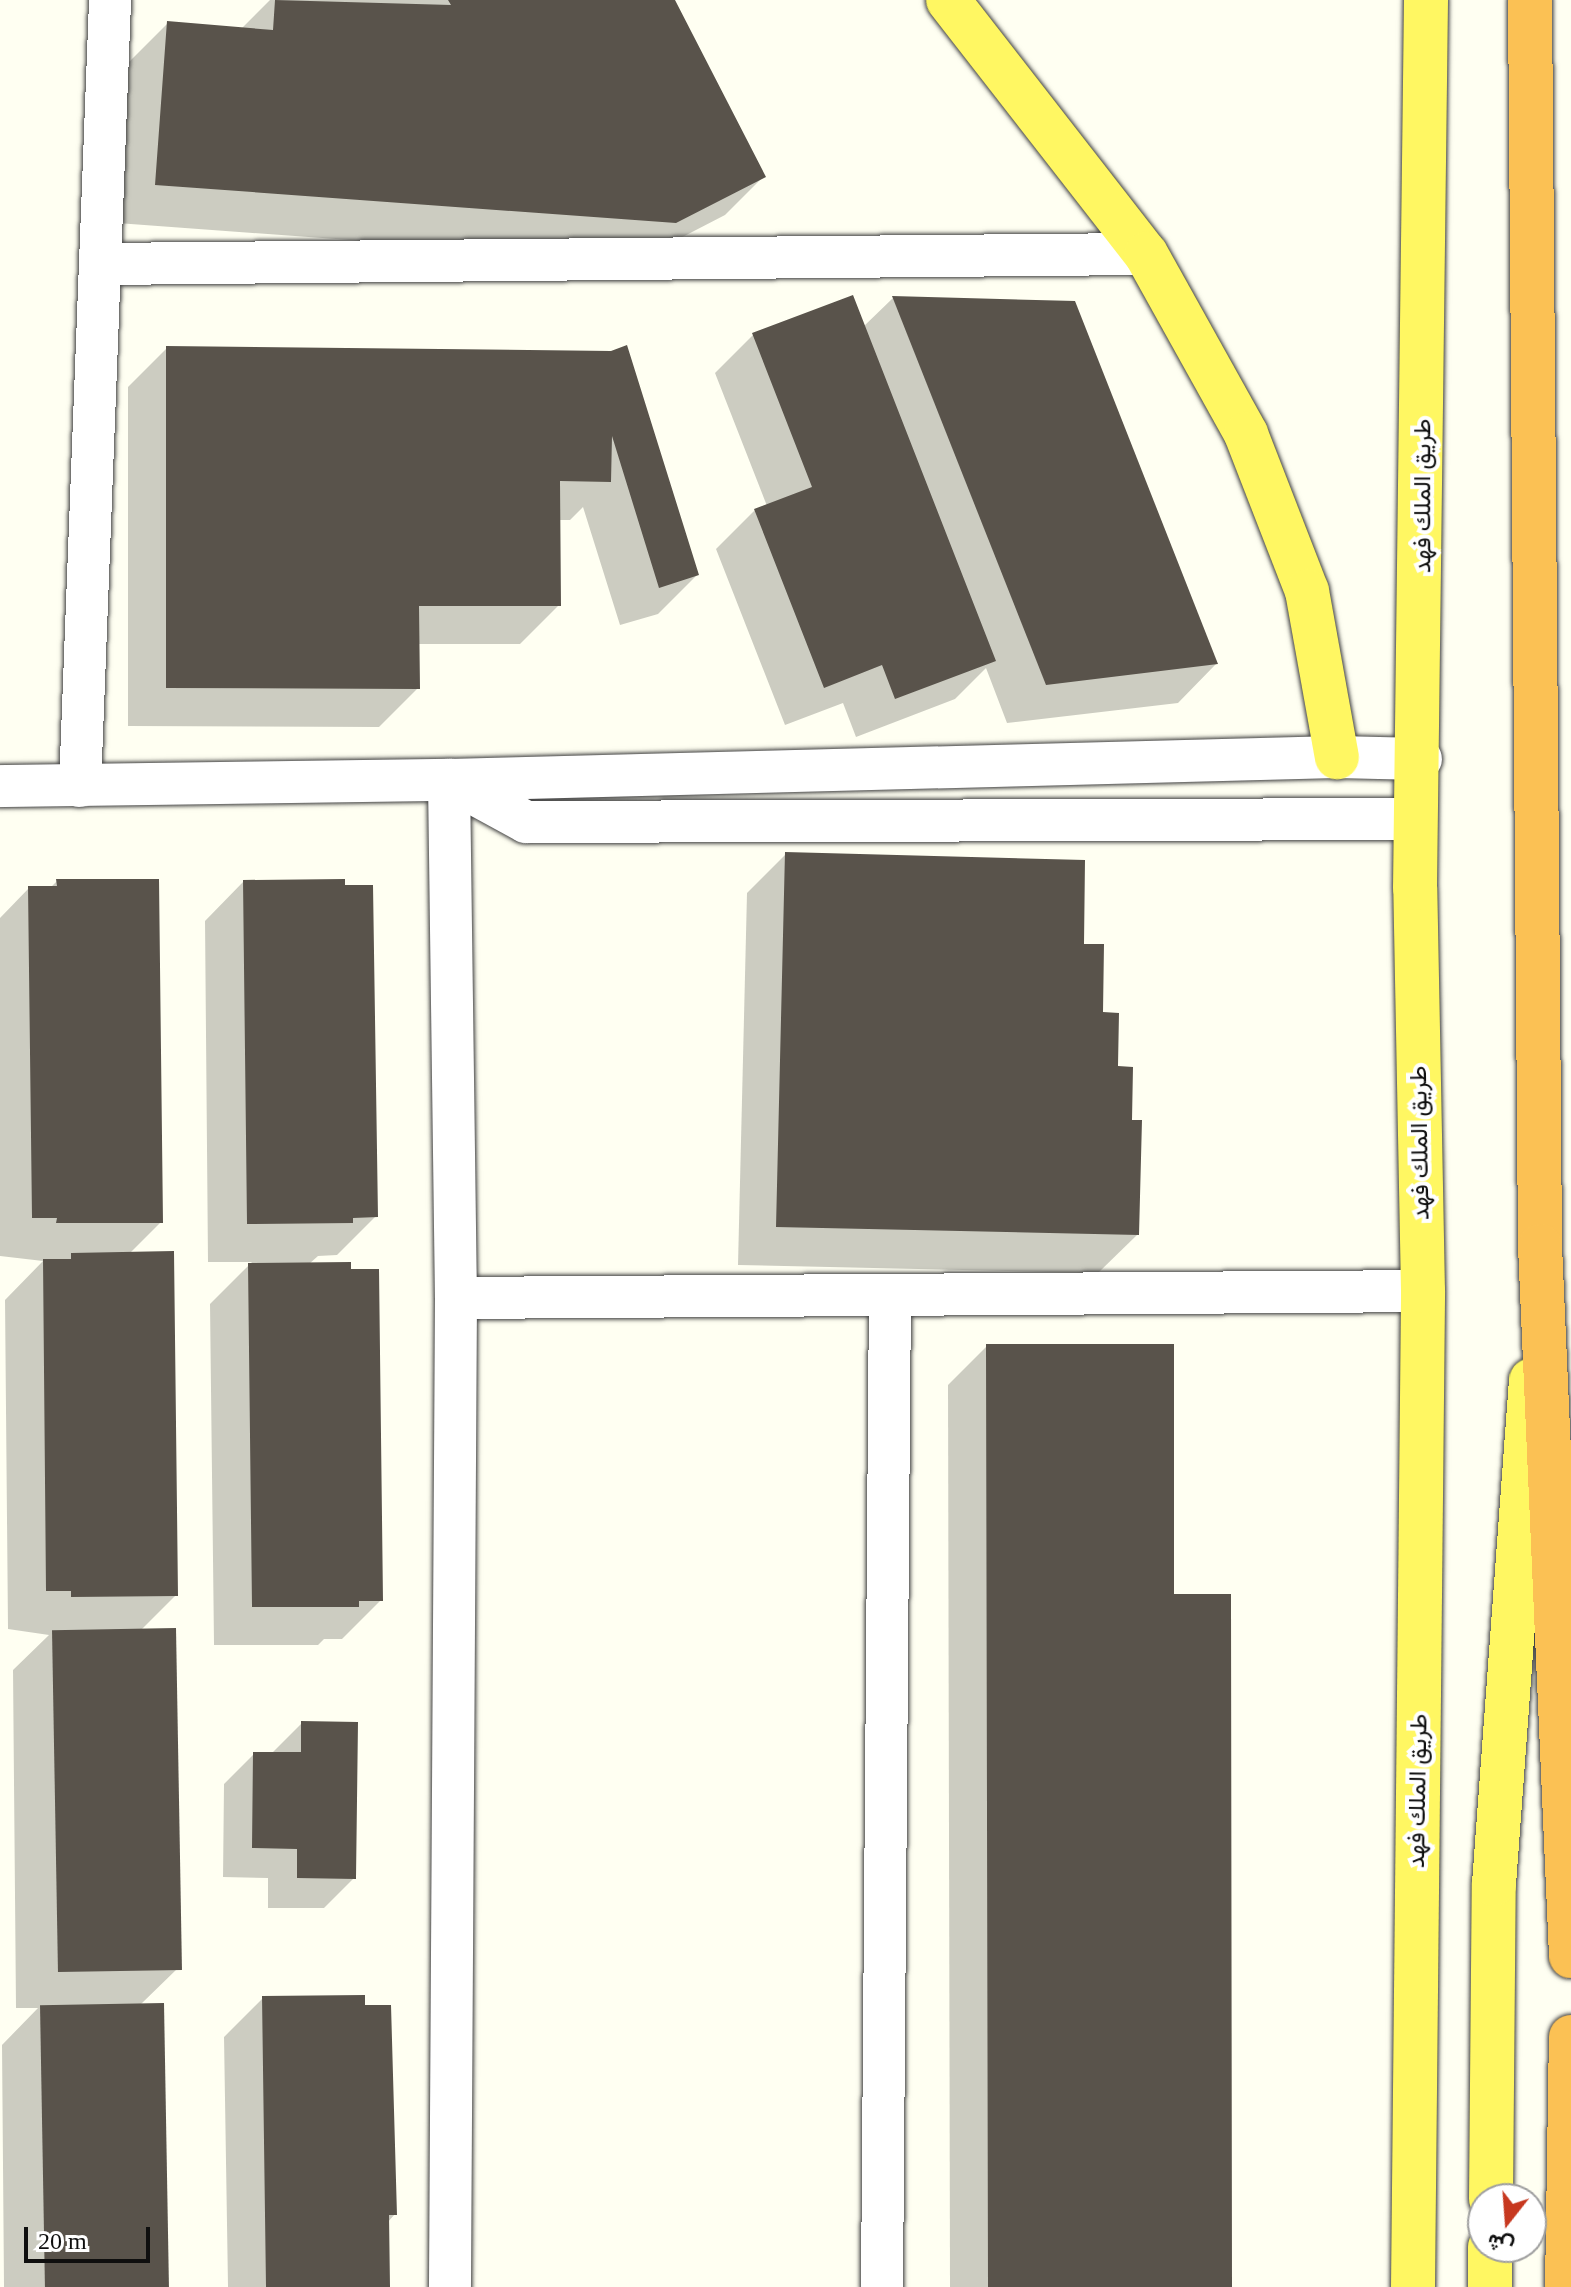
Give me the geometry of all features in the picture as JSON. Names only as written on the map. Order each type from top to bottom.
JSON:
[{"type":"highway","points":[[1530,0],[1540,1246],[1571,1956]]},
{"type":"highway","points":[[1567,2287],[1571,2037]]},
{"type":"main road","points":[[948,0],[1146,254],[1246,434],[1307,591],[1337,757]]},
{"type":"main road","name":"طريق الملك فهد","points":[[1413,2287],[1423,1291],[1416,819],[1421,759],[1426,0]]},
{"type":"main road","points":[[1491,2183],[1494,1884],[1540,1246]]},
{"type":"main road","points":[[1490,2263],[1490,2287]]},
{"type":"street","points":[[80,786],[110,0]]},
{"type":"street","points":[[100,264],[1146,254]]},
{"type":"street","points":[[0,786],[449,780],[1337,757],[1421,759]]},
{"type":"street","points":[[1337,757],[1342,820]]},
{"type":"street","points":[[449,780],[526,822],[1416,819]]},
{"type":"street","points":[[449,780],[456,1298],[450,2287]]},
{"type":"street","points":[[456,1298],[1423,1291]]},
{"type":"street","points":[[882,2287],[890,1295]]},
{"type":"building","points":[[275,0],[451,5],[448,0],[675,0],[766,177],[676,223],[155,185],[167,21],[273,30]]},
{"type":"building","points":[[853,295],[996,661],[895,699],[882,665],[824,688],[754,509],[812,487],[752,333]]},
{"type":"building","points":[[892,296],[1075,301],[1218,664],[1046,685]]},
{"type":"building","points":[[627,345],[699,575],[659,588],[612,436],[611,482],[560,481],[561,606],[419,606],[420,689],[166,688],[166,346],[611,351]]},
{"type":"building","points":[[785,852],[1085,860],[1084,944],[1104,944],[1103,1012],[1119,1013],[1118,1066],[1133,1067],[1132,1120],[1142,1120],[1139,1235],[776,1227]]},
{"type":"building","points":[[56,879],[159,879],[163,1223],[56,1223],[57,1218],[32,1218],[28,886],[57,886]]},
{"type":"building","points":[[345,879],[345,885],[373,885],[378,1217],[353,1218],[353,1223],[247,1224],[243,880]]},
{"type":"building","points":[[174,1251],[178,1596],[71,1597],[71,1591],[46,1591],[43,1259],[71,1259],[71,1253]]},
{"type":"building","points":[[351,1262],[351,1269],[379,1269],[383,1601],[359,1601],[359,1607],[252,1607],[248,1263]]},
{"type":"building","points":[[986,1344],[1174,1344],[1174,1594],[1231,1594],[1232,2287],[988,2287]]},
{"type":"building","points":[[176,1628],[182,1970],[58,1972],[52,1630]]},
{"type":"building","points":[[301,1721],[358,1722],[356,1879],[297,1878],[297,1849],[252,1848],[253,1752],[301,1752]]},
{"type":"building","points":[[365,1995],[365,2005],[391,2005],[397,2215],[389,2215],[390,2287],[266,2287],[262,1996]]},
{"type":"building","points":[[164,2003],[169,2287],[45,2287],[40,2005]]}]
